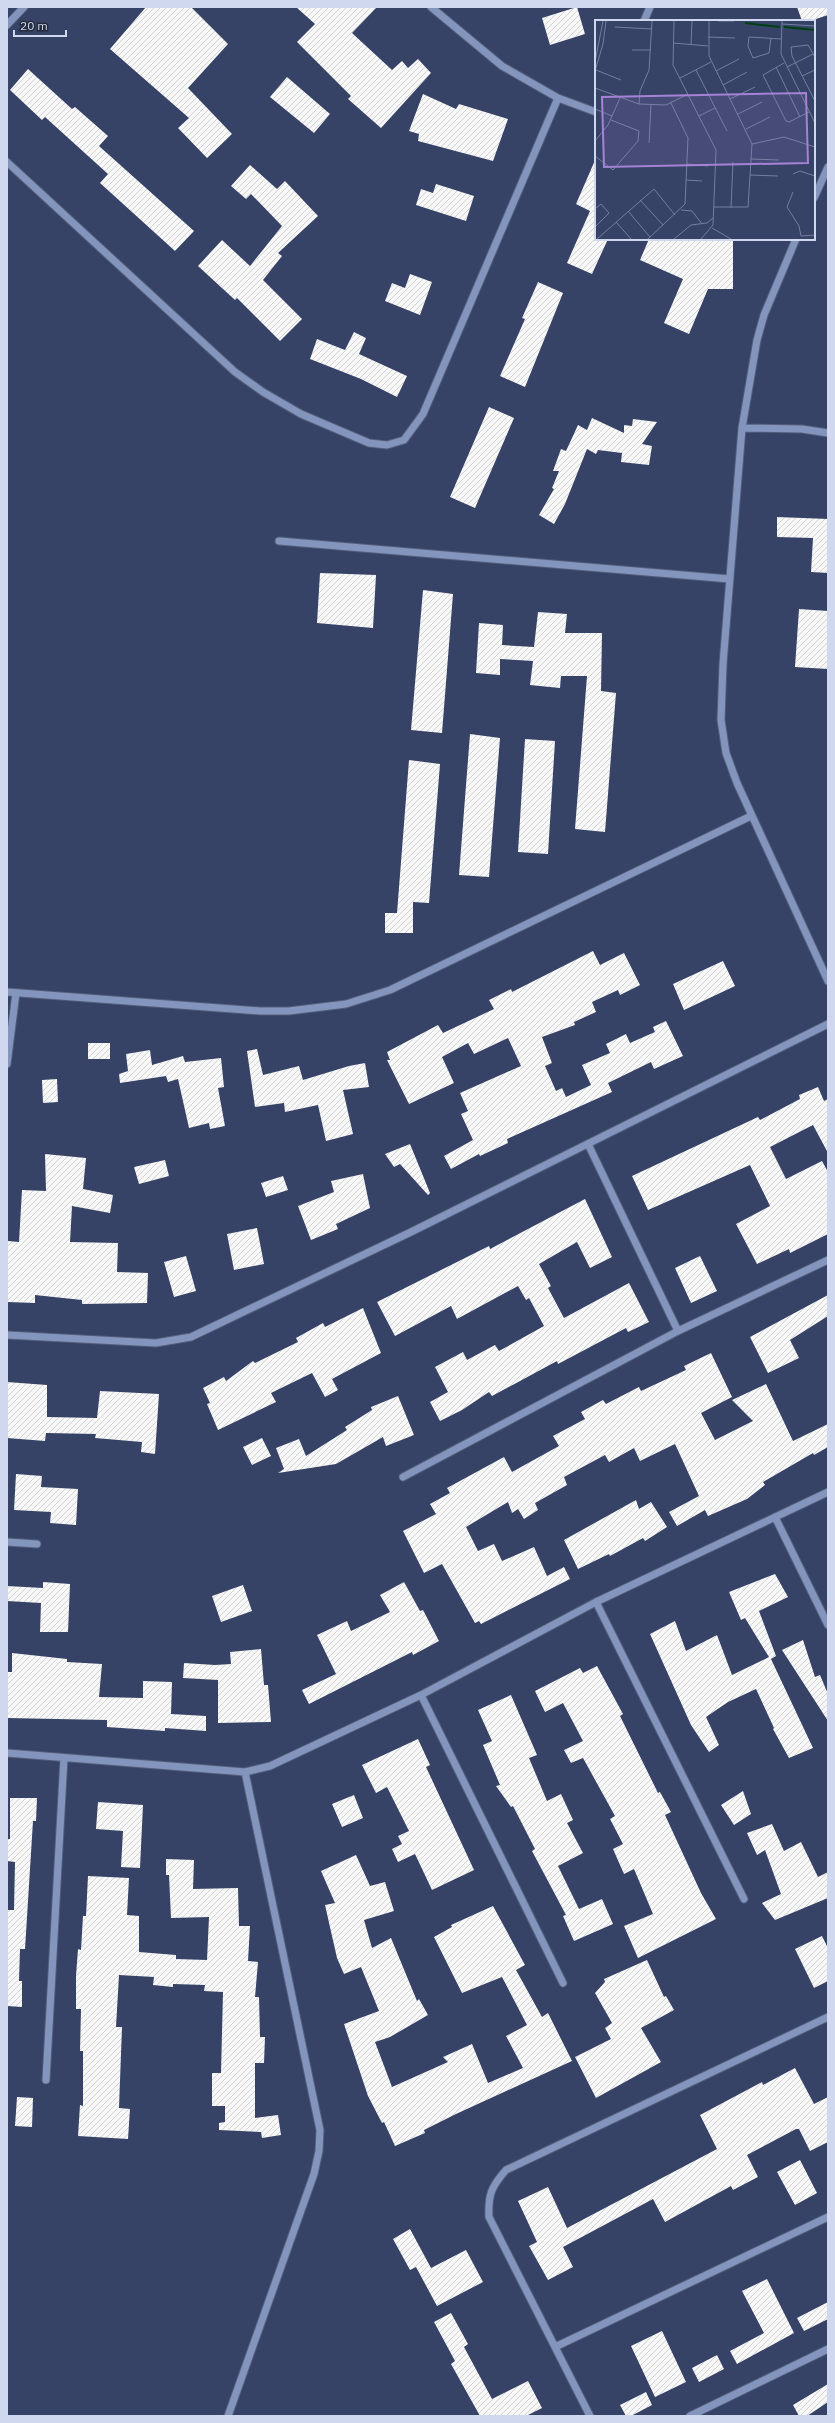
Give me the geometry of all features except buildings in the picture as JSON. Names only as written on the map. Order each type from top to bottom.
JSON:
[{"type":"street","points":[[7,25],[24,7]]},
{"type":"street","points":[[431,7],[502,66],[558,98],[595,112]]},
{"type":"street","points":[[644,20],[650,7]]},
{"type":"street","points":[[7,162],[235,372],[263,392],[301,414],[369,443],[387,445],[404,440],[423,414],[558,98]]},
{"type":"street","points":[[815,196],[828,167]]},
{"type":"street","points":[[796,240],[762,321],[750,369],[742,428],[723,664],[722,720],[726,753],[750,816],[828,981]]},
{"type":"street","points":[[742,428],[802,429],[828,433]]},
{"type":"street","points":[[279,541],[730,579]]},
{"type":"street","points":[[7,992],[260,1011],[289,1011],[346,1004],[390,990],[457,960],[750,816]]},
{"type":"street","points":[[7,1064],[16,993]]},
{"type":"street","points":[[7,1335],[156,1343],[191,1338],[411,1232],[828,1024]]},
{"type":"street","points":[[588,1144],[678,1331]]},
{"type":"street","points":[[403,1477],[678,1331],[828,1260]]},
{"type":"street","points":[[7,1753],[245,1772],[270,1766],[421,1694],[596,1602],[828,1492]]},
{"type":"street","points":[[775,1517],[828,1625]]},
{"type":"street","points":[[7,1542],[37,1544]]},
{"type":"street","points":[[596,1602],[744,1899]]},
{"type":"street","points":[[421,1694],[563,1983]]},
{"type":"street","points":[[46,2080],[64,1758]]},
{"type":"street","points":[[228,2416],[314,2174],[319,2151],[320,2130],[245,1772]]},
{"type":"street","points":[[590,2416],[489,2217],[488,2200],[494,2184],[506,2170],[828,2016]]},
{"type":"street","points":[[555,2347],[828,2217]]},
{"type":"street","points":[[690,2416],[828,2349]]}]
